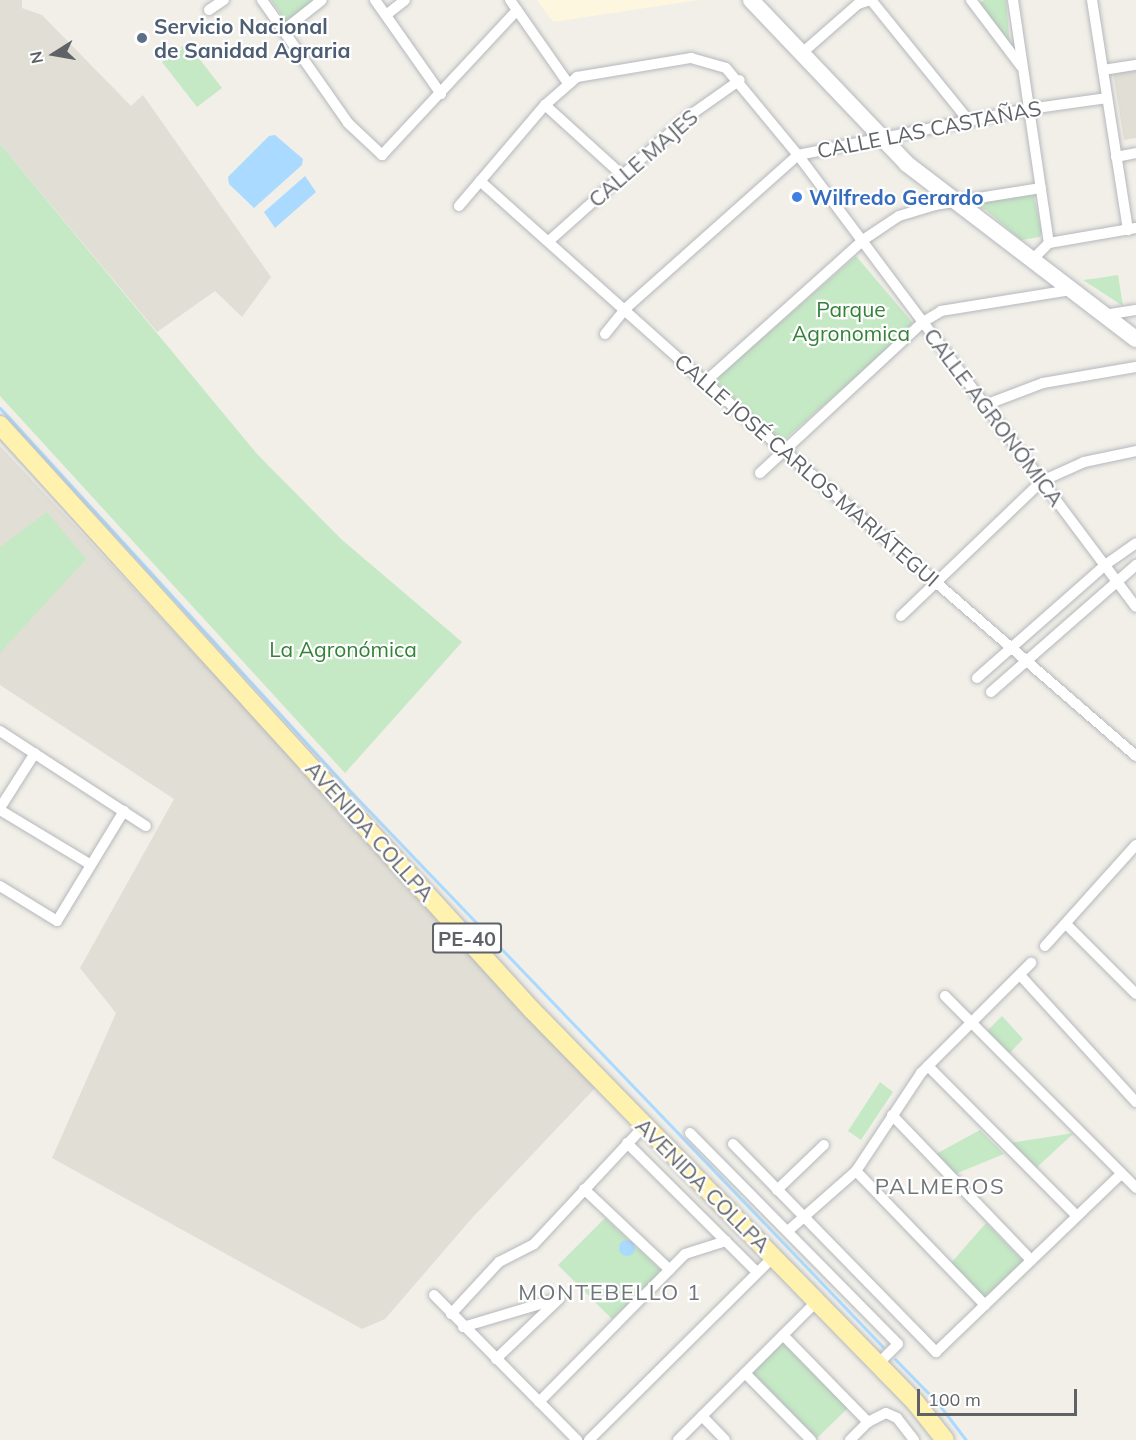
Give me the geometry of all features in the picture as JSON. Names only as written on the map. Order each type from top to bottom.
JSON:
[{"type":"main road","name":"AVENIDA COLLPA","points":[[0,425],[532,1010],[818,1301],[878,1364],[945,1440]]},
{"type":"street","points":[[209,10],[224,0]]},
{"type":"street","points":[[262,0],[348,123],[382,154],[517,10]]},
{"type":"street","points":[[284,30],[322,0]]},
{"type":"street","points":[[375,0],[441,93]]},
{"type":"street","points":[[386,15],[405,0]]},
{"type":"street","points":[[459,206],[545,105],[568,83],[510,0]]},
{"type":"street","points":[[751,0],[883,139],[952,201],[1136,339]]},
{"type":"street","points":[[802,53],[858,4],[871,0],[878,4],[969,121]]},
{"type":"street","points":[[971,0],[1023,68]]},
{"type":"street","points":[[1013,0],[1049,243]]},
{"type":"street","points":[[1031,261],[1049,243],[1132,229],[1116,157],[1092,0]]},
{"type":"street","name":"CALLE AGRONÓMICA","points":[[568,83],[577,77],[691,58],[718,64],[740,80],[863,240],[1136,607]]},
{"type":"street","points":[[1103,70],[1136,65]]},
{"type":"street","name":"CALLE MAJES","points":[[549,241],[621,174],[689,116],[740,80]]},
{"type":"street","name":"CALLE LAS CASTAÑAS","points":[[605,334],[625,309],[798,154],[1029,109],[1107,98]]},
{"type":"street","points":[[545,105],[621,174]]},
{"type":"street","points":[[1116,157],[1136,153]]},
{"type":"street","name":"CALLE JOSÉ CARLOS MARIÁTEGUI","points":[[480,181],[705,382],[1136,756]]},
{"type":"street","points":[[705,382],[863,240],[899,216],[952,201],[1041,188]]},
{"type":"street","points":[[760,473],[923,322],[941,311],[1070,290]]},
{"type":"street","points":[[1104,315],[1136,310]]},
{"type":"street","points":[[985,405],[1043,383],[1136,367]]},
{"type":"street","points":[[901,615],[1042,481],[1084,462],[1136,451]]},
{"type":"street","points":[[976,678],[1014,648],[1105,565],[1136,543]]},
{"type":"street","points":[[991,692],[1136,564]]},
{"type":"street","points":[[0,731],[146,826]]},
{"type":"street","points":[[35,753],[0,809],[91,865]]},
{"type":"street","points":[[0,885],[57,921],[124,811]]},
{"type":"street","points":[[1045,946],[1135,849]]},
{"type":"street","points":[[1066,924],[1136,994]]},
{"type":"street","points":[[789,1230],[856,1171],[892,1115],[928,1066],[1032,963]]},
{"type":"street","points":[[1020,975],[1136,1102]]},
{"type":"street","points":[[945,996],[1136,1188]]},
{"type":"street","points":[[928,1066],[1077,1216]]},
{"type":"street","points":[[892,1115],[1031,1260]]},
{"type":"street","points":[[451,1314],[499,1262],[534,1244],[645,1125]]},
{"type":"street","points":[[690,1133],[789,1230],[898,1344],[878,1364]]},
{"type":"street","points":[[627,1143],[757,1272]]},
{"type":"street","points":[[733,1144],[936,1352],[1120,1174]]},
{"type":"street","points":[[777,1190],[824,1145]]},
{"type":"street","points":[[856,1171],[985,1305]]},
{"type":"street","points":[[584,1189],[670,1270]]},
{"type":"street","points":[[539,1402],[685,1254],[726,1241]]},
{"type":"street","points":[[589,1440],[774,1256]]},
{"type":"street","points":[[434,1295],[463,1327],[577,1440]]},
{"type":"street","points":[[463,1327],[560,1298],[496,1359]]},
{"type":"street","points":[[678,1440],[818,1301]]},
{"type":"street","points":[[783,1335],[868,1422]]},
{"type":"street","points":[[745,1373],[812,1440]]},
{"type":"street","points":[[850,1440],[868,1422],[886,1413],[892,1415],[914,1440]]},
{"type":"street","points":[[702,1416],[725,1440]]},
{"type":"shaded area","points":[[0,0],[22,0],[22,8],[42,15],[131,106],[143,95],[271,277],[242,317],[215,291],[157,332],[0,144]]},
{"type":"shaded area","points":[[537,0],[698,0],[553,22]]},
{"type":"shaded area","points":[[1136,69],[1136,138],[1124,140],[1113,72]]},
{"type":"shaded area","points":[[0,446],[598,1085],[473,1217],[385,1319],[362,1329],[52,1158],[116,1013],[80,968],[174,799],[0,685]]},
{"type":"green space","points":[[271,0],[314,0],[286,22]]},
{"type":"green space","points":[[984,0],[1006,0],[1010,46],[979,4]]},
{"type":"green space","points":[[187,43],[222,88],[197,107],[162,62]]},
{"type":"green space","name":"La Agronómica","points":[[0,144],[257,454],[341,539],[462,642],[345,773],[0,396]]},
{"type":"green space","points":[[1033,192],[1042,232],[1040,237],[1021,240],[986,210],[975,206],[976,202]]},
{"type":"green space","name":"Parque Agronomica","points":[[856,256],[912,322],[911,329],[784,440],[776,438],[718,384],[717,378]]},
{"type":"green space","points":[[1118,275],[1123,306],[1083,280],[1099,278]]},
{"type":"green space","points":[[47,512],[86,559],[0,653],[0,547]]},
{"type":"green space","points":[[1002,1016],[1023,1039],[1006,1057],[983,1035]]},
{"type":"green space","points":[[880,1082],[893,1092],[861,1140],[848,1131]]},
{"type":"green space","points":[[980,1130],[1004,1154],[955,1174],[936,1154]]},
{"type":"green space","points":[[1074,1133],[1035,1169],[1010,1143]]},
{"type":"green space","points":[[605,1218],[662,1271],[612,1319],[558,1265]]},
{"type":"green space","points":[[986,1223],[1024,1262],[984,1299],[951,1263]]},
{"type":"green space","points":[[782,1342],[848,1408],[816,1439],[751,1373]]},
{"type":"water","points":[[275,135],[303,159],[302,165],[254,208],[229,184],[228,177],[269,136]]},
{"type":"water","points":[[305,176],[316,192],[275,228],[264,212]]},
{"type":"water","points":[[627,1240],[635,1248],[627,1256],[619,1248]]},
{"type":"waterway","points":[[0,408],[352,793],[883,1347]]},
{"type":"waterway","points":[[895,1359],[937,1402],[966,1440]]},
{"type":"place","name":"Servicio Nacional de Sanidad Agraria","points":[[142,38]]},
{"type":"place","name":"Wilfredo Gerardo","points":[[797,197]]},
{"type":"district","name":"PALMEROS","points":[[940,1187]]},
{"type":"district","name":"MONTEBELLO 1","points":[[610,1293]]}]
